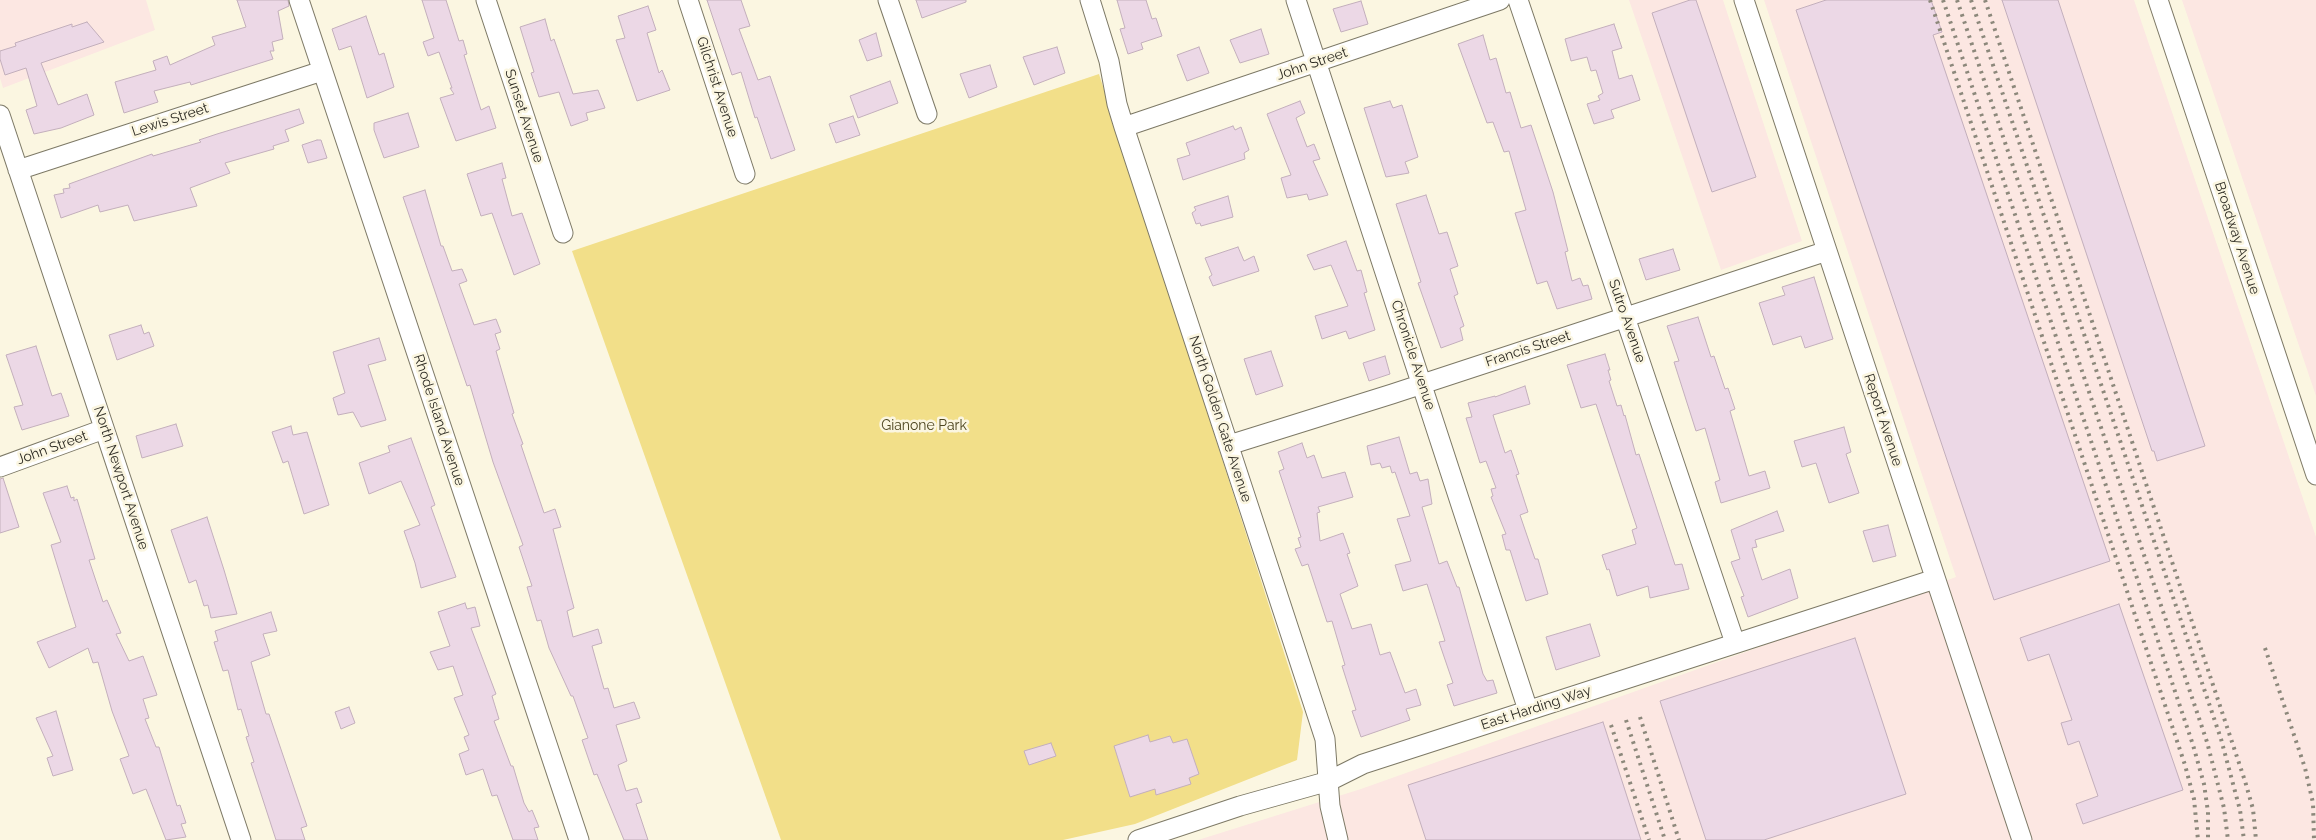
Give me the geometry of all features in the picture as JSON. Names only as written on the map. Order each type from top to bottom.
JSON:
[{"type":"street","name":"Rhode Island Avenue","points":[[299,0],[579,840]]},
{"type":"street","name":"Sunset Avenue","points":[[486,0],[563,233]]},
{"type":"street","name":"Gilchrist Avenue","points":[[688,0],[745,174]]},
{"type":"street","points":[[888,0],[926,114]]},
{"type":"street","name":"North Golden Gate Avenue","points":[[1090,0],[1109,60],[1117,104],[1124,127],[1325,740],[1330,806],[1338,840]]},
{"type":"street","name":"Chronicle Avenue","points":[[1296,0],[1528,710]]},
{"type":"street","name":"John Street","points":[[1124,127],[1500,0]]},
{"type":"street","name":"Sutro Avenue","points":[[1518,0],[1592,225],[1625,316],[1735,643]]},
{"type":"street","name":"Report Avenue","points":[[1744,0],[2022,840]]},
{"type":"street","name":"Broadway Avenue","points":[[2158,0],[2316,475]]},
{"type":"street","name":"Lewis Street","points":[[18,170],[322,71]]},
{"type":"street","name":"North Newport Avenue","points":[[0,115],[241,840]]},
{"type":"street","name":"Francis Street","points":[[1229,445],[1423,384],[1827,251]]},
{"type":"street","name":"John Street","points":[[0,467],[104,429]]},
{"type":"street","name":"East Harding Way","points":[[1138,840],[1248,804],[1329,781],[1364,764],[1935,578]]},
{"type":"shaded area","points":[[0,0],[146,0],[155,30],[3,88],[0,78]]},
{"type":"shaded area","points":[[1629,0],[1723,0],[1802,241],[1721,270]]},
{"type":"shaded area","points":[[1764,0],[2134,0],[2316,537],[2316,840],[1198,840],[1361,789],[1956,577]]},
{"type":"shaded area","points":[[2182,0],[2316,0],[2316,396]]},
{"type":"green space","name":"Gianone Park","points":[[1099,74],[1303,712],[1297,760],[1135,824],[1063,840],[781,840],[572,251]]},
{"type":"building","points":[[237,0],[288,0],[289,6],[278,11],[283,39],[272,42],[274,51],[270,51],[273,59],[191,85],[190,82],[154,91],[158,102],[124,113],[115,82],[156,70],[153,61],[167,56],[170,65],[215,45],[212,37],[246,27]]},
{"type":"building","points":[[422,0],[446,0],[459,41],[463,40],[467,54],[464,55],[481,110],[489,106],[496,128],[456,141],[440,98],[454,94],[450,88],[452,88],[439,52],[428,56],[423,42],[434,38]]},
{"type":"building","points":[[707,0],[741,0],[750,26],[739,29],[758,80],[770,76],[795,150],[771,159],[757,117],[755,118],[741,72],[732,75]]},
{"type":"building","points":[[916,0],[966,0],[966,2],[922,18]]},
{"type":"building","points":[[1117,0],[1146,0],[1152,19],[1156,18],[1162,36],[1141,43],[1143,49],[1128,54],[1120,29],[1125,28]]},
{"type":"building","points":[[1690,0],[1696,0],[1756,177],[1712,192],[1652,13]]},
{"type":"building","points":[[1826,0],[1931,0],[1942,32],[1933,35],[2110,561],[1994,600],[1796,10]]},
{"type":"building","points":[[2002,0],[2058,0],[2205,446],[2157,461],[2154,451],[2152,451]]},
{"type":"building","points":[[1361,1],[1368,24],[1341,32],[1333,9]]},
{"type":"building","points":[[648,6],[656,30],[647,33],[659,73],[662,70],[670,90],[637,101],[616,40],[625,38],[618,16]]},
{"type":"building","points":[[366,16],[379,55],[384,53],[394,87],[367,98],[351,46],[339,50],[332,29]]},
{"type":"building","points":[[545,19],[551,41],[554,39],[573,94],[598,90],[605,108],[586,113],[588,120],[571,126],[559,92],[539,97],[531,73],[534,72],[520,27]]},
{"type":"building","points":[[87,22],[104,42],[41,63],[58,105],[87,94],[94,115],[61,128],[34,134],[26,110],[37,106],[26,68],[5,75],[0,59],[0,51],[16,46],[15,43],[72,24],[72,27]]},
{"type":"building","points":[[1614,24],[1622,48],[1612,51],[1619,79],[1632,75],[1640,100],[1611,110],[1614,118],[1594,124],[1587,104],[1600,100],[1598,96],[1603,93],[1596,70],[1591,71],[1587,57],[1571,61],[1565,39]]},
{"type":"building","points":[[1261,29],[1269,54],[1240,63],[1230,40]]},
{"type":"building","points":[[876,33],[882,56],[867,61],[859,40]]},
{"type":"building","points":[[1483,35],[1490,60],[1496,58],[1506,93],[1510,92],[1521,128],[1531,125],[1553,192],[1568,251],[1565,252],[1572,281],[1580,278],[1583,286],[1588,285],[1592,299],[1557,309],[1547,281],[1537,284],[1515,213],[1526,210],[1509,151],[1504,152],[1493,122],[1487,123],[1458,44]]},
{"type":"building","points":[[1057,47],[1065,73],[1034,85],[1023,57]]},
{"type":"building","points":[[1199,47],[1209,73],[1187,81],[1177,55]]},
{"type":"building","points":[[990,65],[997,87],[969,98],[960,74]]},
{"type":"building","points":[[890,81],[898,103],[858,118],[850,96]]},
{"type":"building","points":[[1300,101],[1305,113],[1296,118],[1307,147],[1314,144],[1320,159],[1313,161],[1328,195],[1309,200],[1307,194],[1287,198],[1281,178],[1291,175],[1267,114]]},
{"type":"building","points":[[1390,101],[1393,108],[1402,105],[1418,157],[1405,162],[1409,173],[1386,177],[1364,108]]},
{"type":"building","points":[[299,109],[304,123],[285,130],[289,141],[273,146],[274,149],[225,163],[230,173],[190,188],[197,206],[134,221],[128,205],[100,212],[98,205],[61,218],[54,195],[64,193],[63,189],[70,188],[69,184],[152,154],[153,156],[201,142],[199,140]]},
{"type":"building","points":[[408,113],[419,147],[384,158],[374,130],[374,123]]},
{"type":"building","points":[[853,116],[860,135],[836,143],[829,124]]},
{"type":"building","points":[[1233,126],[1235,130],[1241,127],[1249,150],[1244,153],[1245,159],[1183,180],[1177,159],[1190,155],[1186,143]]},
{"type":"building","points":[[321,140],[327,158],[308,163],[302,145]]},
{"type":"building","points":[[502,163],[506,178],[502,179],[512,216],[522,213],[540,264],[514,275],[492,213],[481,216],[467,174]]},
{"type":"building","points":[[425,190],[441,246],[443,246],[452,271],[462,269],[467,281],[459,284],[474,325],[496,319],[501,332],[495,334],[500,349],[496,351],[514,413],[512,414],[523,444],[521,445],[544,513],[555,509],[561,527],[553,529],[574,608],[567,611],[573,637],[598,629],[602,643],[592,646],[604,689],[608,688],[614,708],[634,702],[640,718],[616,725],[627,761],[618,765],[626,791],[637,788],[642,802],[636,804],[648,840],[624,840],[597,774],[594,775],[582,740],[588,738],[573,696],[571,696],[549,648],[541,620],[537,621],[527,587],[532,586],[519,547],[523,545],[493,462],[470,385],[467,386],[403,197]]},
{"type":"building","points":[[1426,195],[1439,234],[1447,232],[1458,266],[1450,269],[1458,294],[1454,296],[1464,326],[1460,328],[1463,340],[1441,348],[1418,283],[1421,282],[1396,204]]},
{"type":"building","points":[[1228,196],[1233,217],[1201,226],[1200,223],[1196,224],[1192,213],[1196,210],[1194,207]]},
{"type":"building","points":[[1346,241],[1357,271],[1361,270],[1367,292],[1364,293],[1375,330],[1349,339],[1346,331],[1322,339],[1315,316],[1348,306],[1331,265],[1314,270],[1307,255]]},
{"type":"building","points":[[1238,247],[1244,261],[1254,256],[1259,271],[1213,286],[1209,277],[1212,275],[1205,258]]},
{"type":"building","points":[[1673,249],[1680,270],[1646,280],[1639,259]]},
{"type":"building","points":[[1814,277],[1833,339],[1805,348],[1801,336],[1773,345],[1759,303],[1785,295],[1782,287]]},
{"type":"building","points":[[1698,317],[1711,357],[1714,356],[1725,389],[1728,388],[1735,409],[1730,411],[1749,476],[1765,471],[1770,488],[1721,503],[1715,482],[1720,480],[1705,428],[1696,431],[1674,362],[1679,361],[1667,326]]},
{"type":"building","points":[[141,325],[144,334],[149,332],[154,346],[117,360],[109,335]]},
{"type":"building","points":[[379,338],[386,360],[368,365],[386,420],[361,427],[353,412],[338,415],[333,398],[345,393],[333,352]]},
{"type":"building","points":[[36,346],[52,396],[61,393],[69,416],[22,430],[14,407],[23,405],[6,355]]},
{"type":"building","points":[[1271,351],[1283,386],[1256,395],[1244,359]]},
{"type":"building","points":[[1605,354],[1610,370],[1608,370],[1611,380],[1609,381],[1617,406],[1621,405],[1625,415],[1636,455],[1639,454],[1675,565],[1682,564],[1689,589],[1650,598],[1648,586],[1617,596],[1609,569],[1607,570],[1602,555],[1636,544],[1632,530],[1637,528],[1596,404],[1581,408],[1567,365]]},
{"type":"building","points":[[1385,356],[1390,374],[1369,381],[1363,363]]},
{"type":"building","points":[[1525,386],[1530,404],[1493,415],[1505,453],[1511,450],[1519,474],[1516,475],[1528,512],[1520,515],[1535,559],[1538,559],[1548,594],[1526,601],[1510,550],[1506,550],[1502,535],[1506,534],[1491,497],[1493,496],[1491,489],[1496,488],[1486,461],[1480,463],[1466,418],[1472,417],[1468,403],[1495,397]]},
{"type":"building","points":[[176,424],[183,446],[142,458],[136,436]]},
{"type":"building","points":[[291,426],[293,435],[307,432],[329,505],[304,514],[288,461],[283,463],[272,432]]},
{"type":"building","points":[[1844,427],[1851,452],[1846,454],[1859,493],[1829,503],[1816,463],[1802,467],[1794,441]]},
{"type":"building","points":[[1399,437],[1410,474],[1417,472],[1420,481],[1428,479],[1432,504],[1422,507],[1439,564],[1447,561],[1457,587],[1459,587],[1483,674],[1487,681],[1493,680],[1497,693],[1454,706],[1447,685],[1453,683],[1439,642],[1445,641],[1427,584],[1403,591],[1395,565],[1411,561],[1397,519],[1410,516],[1395,472],[1392,473],[1390,466],[1382,468],[1380,463],[1371,465],[1367,446]]},
{"type":"building","points":[[411,438],[435,505],[431,507],[456,577],[421,588],[404,531],[420,525],[401,481],[369,494],[359,463],[390,452],[388,446]]},
{"type":"building","points":[[1302,443],[1307,458],[1314,455],[1322,478],[1345,472],[1353,497],[1318,507],[1320,512],[1317,513],[1320,541],[1343,533],[1350,553],[1347,554],[1358,586],[1340,594],[1352,629],[1371,624],[1380,655],[1390,652],[1405,693],[1416,689],[1421,705],[1406,709],[1410,720],[1361,737],[1352,711],[1356,710],[1342,666],[1345,665],[1332,621],[1327,622],[1308,564],[1302,566],[1295,549],[1301,547],[1298,538],[1301,537],[1279,471],[1284,469],[1278,452]]},
{"type":"building","points":[[3,478],[19,527],[0,533],[0,479]]},
{"type":"building","points":[[67,486],[71,498],[74,497],[74,501],[77,499],[95,559],[89,560],[103,602],[107,600],[121,633],[116,634],[129,661],[143,656],[157,695],[143,699],[149,718],[145,719],[156,747],[159,747],[177,806],[180,805],[186,823],[181,824],[186,837],[166,840],[146,789],[133,794],[120,759],[129,756],[112,711],[98,662],[93,663],[88,648],[49,668],[37,642],[76,627],[51,545],[61,542],[43,493]]},
{"type":"building","points":[[1777,511],[1784,531],[1755,540],[1757,547],[1752,548],[1762,580],[1790,569],[1798,598],[1748,617],[1741,597],[1744,596],[1731,562],[1740,559],[1731,530]]},
{"type":"building","points":[[207,517],[237,614],[211,618],[208,605],[204,606],[196,580],[189,583],[171,530]]},
{"type":"building","points":[[1888,525],[1896,556],[1873,562],[1863,531]]},
{"type":"building","points":[[465,603],[467,609],[475,607],[480,626],[471,628],[496,694],[492,696],[499,719],[494,721],[511,766],[513,766],[524,803],[529,812],[532,810],[539,827],[534,828],[538,840],[513,840],[497,795],[492,796],[483,769],[466,775],[459,754],[469,750],[464,737],[469,735],[454,698],[463,695],[453,666],[438,670],[430,652],[450,646],[438,612]]},
{"type":"building","points":[[2119,604],[2183,790],[2083,824],[2076,804],[2098,796],[2079,741],[2068,745],[2061,723],[2072,720],[2049,654],[2028,661],[2020,638]]},
{"type":"building","points":[[271,612],[277,631],[263,634],[270,655],[251,662],[266,714],[269,714],[307,826],[301,828],[305,840],[276,840],[251,763],[254,762],[246,737],[249,736],[241,709],[238,710],[228,670],[223,671],[214,642],[218,641],[215,631]]},
{"type":"building","points":[[1590,624],[1600,656],[1556,670],[1546,637]]},
{"type":"building","points":[[1855,638],[1906,794],[1764,840],[1706,840],[1660,701]]},
{"type":"building","points":[[349,707],[355,723],[341,729],[335,712]]},
{"type":"building","points":[[56,711],[73,770],[53,776],[47,758],[53,756],[36,718]]},
{"type":"building","points":[[1603,722],[1641,840],[1426,840],[1408,785]]},
{"type":"building","points":[[1148,735],[1150,742],[1170,736],[1173,743],[1187,739],[1199,774],[1189,778],[1191,784],[1156,795],[1155,789],[1130,797],[1114,746]]},
{"type":"building","points":[[1051,743],[1056,756],[1029,765],[1024,751]]},
{"type":"railway","points":[[1930,0],[2185,765],[2194,799],[2198,840]]},
{"type":"railway","points":[[1943,0],[2193,745],[2204,784],[2208,812],[2208,840]]},
{"type":"railway","points":[[1957,0],[2207,742],[2224,808],[2228,840]]},
{"type":"railway","points":[[1971,0],[2221,739],[2240,810],[2244,840]]},
{"type":"railway","points":[[1985,0],[2245,781],[2253,809],[2256,840]]},
{"type":"railway","points":[[2265,648],[2305,768],[2313,803],[2314,840]]},
{"type":"railway","points":[[1640,717],[1679,840]]},
{"type":"railway","points":[[1626,720],[1665,840]]},
{"type":"railway","points":[[1611,725],[1649,840]]}]
